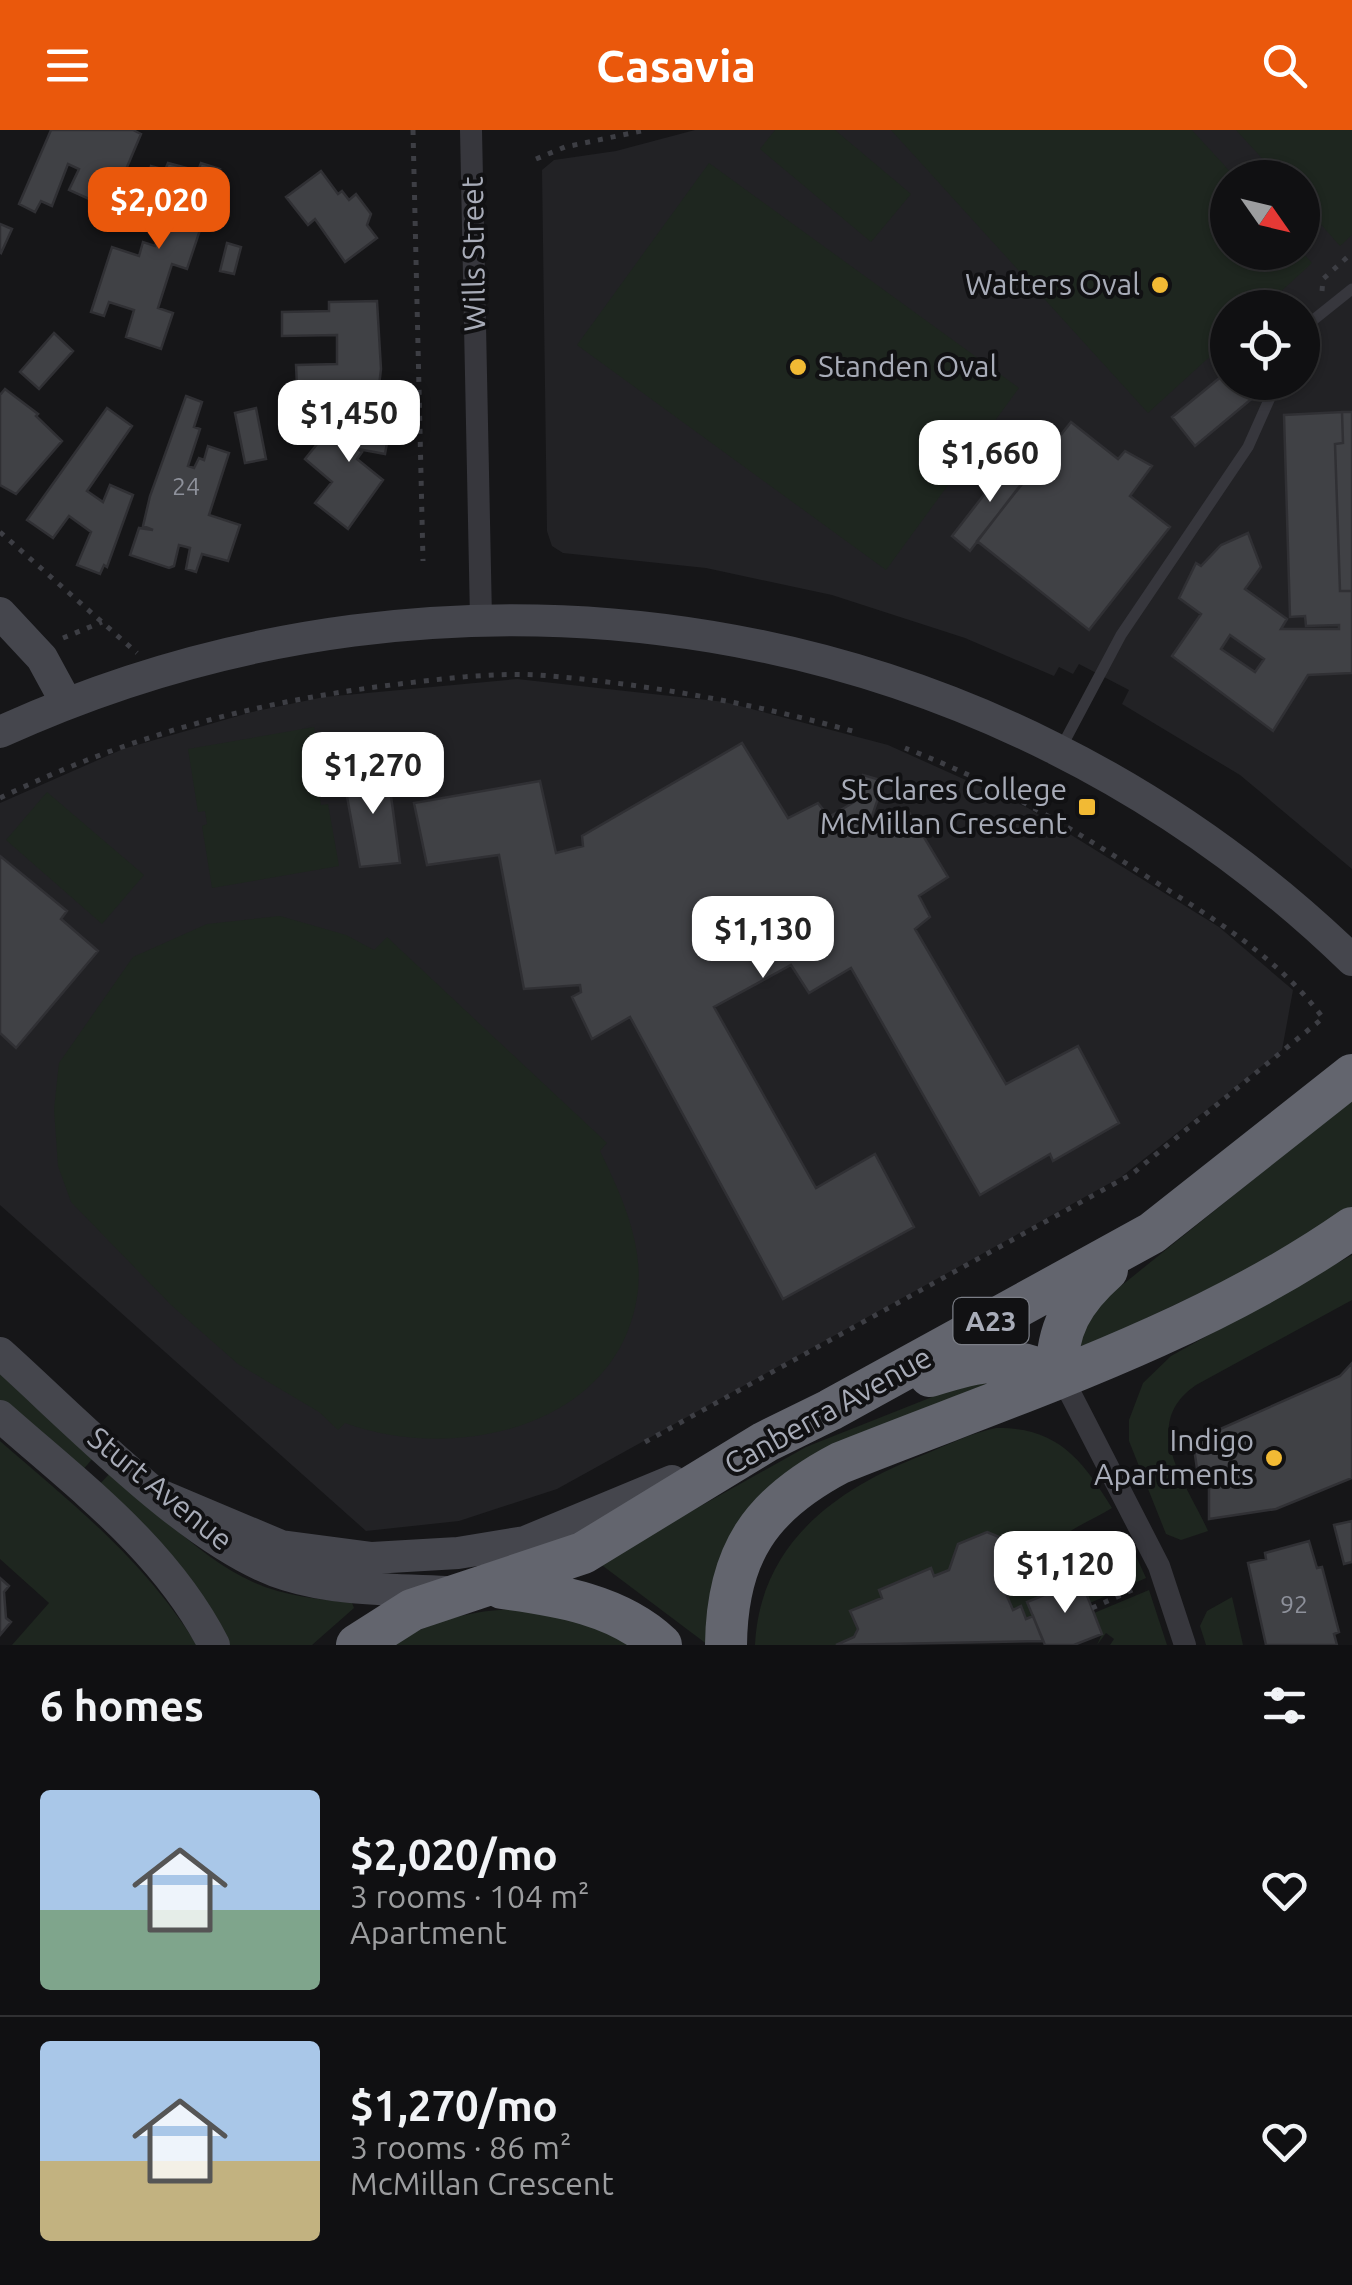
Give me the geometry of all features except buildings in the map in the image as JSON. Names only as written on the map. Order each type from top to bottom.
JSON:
[{"type":"highway","name":"Canberra Avenue","points":[[357,1645],[390,1621],[584,1553],[765,1442],[1152,1233],[1352,1075]]},
{"type":"highway","name":"Canberra Avenue","points":[[726,1645],[728,1598],[741,1555],[766,1517],[797,1488],[840,1463],[1056,1376],[1236,1296],[1352,1228]]},
{"type":"highway","points":[[830,1410],[983,1360],[1020,1361],[1056,1376],[1058,1343],[1069,1311],[1092,1283],[1152,1233]]},
{"type":"highway","points":[[473,1589],[585,1603],[647,1632],[662,1645]]},
{"type":"street","name":"Wills Street","points":[[472,130],[482,619]]},
{"type":"street","points":[[0,613],[42,658],[67,704]]},
{"type":"street","points":[[0,732],[158,671],[253,646],[319,634],[482,619],[606,621],[768,647],[906,685],[1060,751],[1138,793],[1223,850],[1352,960]]},
{"type":"street","name":"Sturt Avenue","points":[[0,1352],[162,1496],[221,1543],[285,1575],[335,1585],[473,1589]]},
{"type":"street","points":[[1056,1376],[1069,1391],[1163,1576],[1186,1645]]},
{"type":"street","name":"Sturt Avenue","points":[[0,1416],[141,1541],[180,1586],[214,1645]]},
{"type":"street","points":[[162,1496],[262,1540],[314,1552],[372,1558],[458,1553],[545,1537],[765,1442]]},
{"type":"lane","points":[[1320,315],[1352,288]]},
{"type":"lane","points":[[1060,751],[1121,635],[1252,440],[1269,400]]},
{"type":"path","points":[[412,130],[423,561]]},
{"type":"path","points":[[536,159],[565,147],[646,130]]},
{"type":"path","points":[[1325,297],[1322,279],[1352,253]]},
{"type":"path","points":[[0,532],[158,671]]},
{"type":"path","points":[[0,798],[141,737],[228,713],[318,694],[425,681],[547,676],[751,703],[856,732]]},
{"type":"path","points":[[645,1442],[1132,1174],[1322,1018],[1294,980],[1240,935],[1026,800],[905,748]]},
{"type":"path","points":[[1092,1608],[1163,1576]]},
{"type":"shaded area","points":[[695,130],[1352,130],[1352,869],[1240,775],[1122,704],[1129,690],[1079,664],[1073,674],[1059,667],[1054,676],[965,638],[832,595],[706,568],[563,553],[552,546],[547,531],[542,170],[554,160],[616,151]]},
{"type":"shaded area","points":[[775,130],[835,130],[911,194],[871,242],[760,149]]},
{"type":"shaded area","name":"Watters Oval","points":[[891,130],[1192,130],[1219,160],[1210,160],[1210,270],[1304,270],[1283,290],[1210,290],[1210,356],[1148,413]]},
{"type":"shaded area","points":[[1236,130],[1352,130],[1352,235],[1340,246],[1320,223],[1320,160],[1263,160]]},
{"type":"shaded area","name":"Standen Oval","points":[[709,163],[1019,388],[886,570],[577,345]]},
{"type":"shaded area","points":[[517,679],[725,702],[888,745],[1028,808],[1219,927],[1293,990],[1282,1050],[1121,1177],[557,1489],[459,1521],[366,1531],[0,1205],[0,803],[123,749],[252,712],[324,697]]},
{"type":"shaded area","points":[[314,727],[326,789],[319,791],[321,805],[328,804],[339,866],[212,888],[202,826],[207,824],[205,811],[198,812],[188,749]]},
{"type":"shaded area","points":[[47,792],[144,875],[102,924],[6,840]]},
{"type":"shaded area","points":[[280,916],[346,935],[374,950],[387,937],[607,1143],[600,1151],[634,1236],[638,1290],[625,1337],[601,1374],[568,1403],[527,1423],[482,1435],[435,1439],[389,1435],[345,1423],[338,1430],[319,1412],[238,1364],[171,1305],[71,1202],[58,1166],[54,1109],[59,1063],[133,957],[207,924]]},
{"type":"shaded area","points":[[1352,1100],[1352,1207],[1263,1263],[1071,1354],[1101,1302]]},
{"type":"shaded area","points":[[1352,1255],[1352,1300],[1196,1385],[1179,1401],[1170,1418],[1172,1455],[1208,1531],[1181,1540],[1166,1534],[1129,1441],[1129,1420],[1143,1383],[1171,1356]]},
{"type":"shaded area","points":[[0,1374],[94,1457],[81,1472],[0,1400]]},
{"type":"shaded area","points":[[990,1374],[1018,1375],[822,1453],[708,1645],[599,1563],[806,1447]]},
{"type":"shaded area","points":[[996,1428],[1036,1433],[1066,1449],[1112,1508],[1069,1532],[1047,1551],[1041,1563],[1043,1595],[1028,1602],[1033,1616],[1026,1619],[1021,1606],[1013,1610],[1007,1596],[1021,1570],[987,1532],[958,1544],[949,1570],[934,1576],[930,1568],[879,1589],[882,1598],[850,1611],[858,1629],[854,1637],[836,1645],[755,1645],[760,1609],[771,1577],[787,1549],[808,1525],[833,1503],[891,1469]]},
{"type":"shaded area","points":[[0,1441],[131,1560],[197,1645],[12,1645],[49,1603],[0,1559]]},
{"type":"shaded area","points":[[111,1472],[196,1546],[233,1572],[277,1591],[352,1603],[354,1608],[312,1645],[230,1645],[202,1598],[172,1559],[98,1486]]},
{"type":"shaded area","points":[[1125,1532],[1146,1578],[1090,1603],[1074,1583],[1074,1572],[1085,1557]]},
{"type":"shaded area","points":[[1149,1590],[1167,1645],[1110,1645],[1114,1639],[1106,1633],[1097,1645],[1102,1634],[1094,1613]]},
{"type":"shaded area","points":[[1232,1597],[1243,1645],[1206,1645],[1200,1626],[1207,1611]]},
{"type":"shaded area","points":[[516,1609],[567,1616],[632,1645],[389,1645],[450,1619]]},
{"type":"place","name":"Watters Oval","points":[[1160,285]]},
{"type":"place","name":"Standen Oval","points":[[798,367]]},
{"type":"place","name":"St Clares College McMillan Crescent","points":[[1087,807]]},
{"type":"place","name":"Indigo Apartments","points":[[1274,1458]]}]
